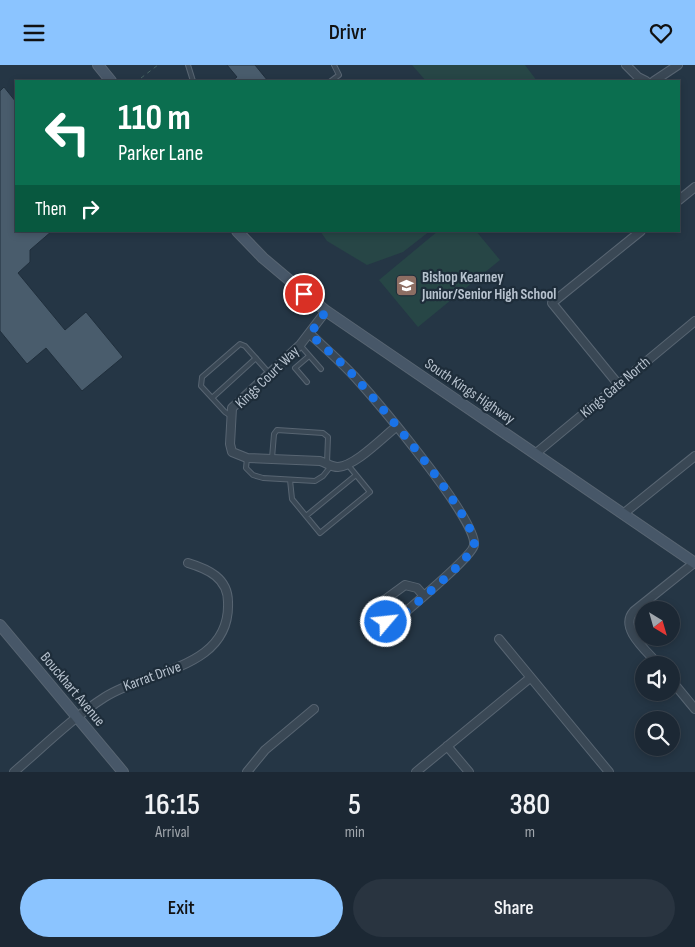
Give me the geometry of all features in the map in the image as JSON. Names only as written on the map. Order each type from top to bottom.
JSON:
[{"type":"main road","points":[[98,65],[111,80]]},
{"type":"main road","name":"South Kings Highway","points":[[239,232],[263,258],[326,311],[695,563]]},
{"type":"main road","name":"Bouckhart Avenue","points":[[0,625],[123,772]]},
{"type":"street","points":[[626,65],[638,77],[644,80]]},
{"type":"street","points":[[656,80],[678,65]]},
{"type":"street","points":[[680,199],[695,187]]},
{"type":"street","points":[[618,384],[552,303],[639,232]]},
{"type":"street","name":"Kings Court Way","points":[[246,457],[232,452],[230,444],[231,416],[236,403],[300,345],[326,311]]},
{"type":"street","name":"Kings Gate North","points":[[535,454],[695,321]]},
{"type":"street","points":[[310,334],[354,376],[396,427],[447,492],[474,538],[472,550],[424,596],[394,622],[386,622],[378,613],[379,604],[400,586],[411,585],[424,596]]},
{"type":"street","points":[[246,457],[348,465],[396,427]]},
{"type":"street","points":[[623,514],[695,456]]},
{"type":"street","name":"Karrat Drive","points":[[14,772],[77,718],[120,687],[174,670],[189,663],[217,639],[227,618],[229,607],[226,590],[213,573],[188,563]]},
{"type":"street","points":[[652,656],[633,633],[628,620],[634,611],[695,563]]},
{"type":"street","points":[[499,639],[609,772]]},
{"type":"street","points":[[416,772],[530,677]]},
{"type":"street","points":[[680,691],[695,709]]},
{"type":"street","points":[[247,772],[265,750],[314,709]]},
{"type":"street","points":[[447,746],[469,772]]},
{"type":"lane","points":[[188,65],[193,80]]},
{"type":"lane","points":[[332,80],[339,75],[334,65]]},
{"type":"lane","points":[[231,416],[212,398],[200,381],[208,371],[240,344],[269,373]]},
{"type":"lane","points":[[300,345],[321,369]]},
{"type":"lane","points":[[307,382],[295,368],[309,356]]},
{"type":"lane","points":[[212,398],[256,358]]},
{"type":"lane","points":[[246,457],[246,468],[253,475],[263,478],[315,481],[323,476],[329,465],[328,437],[323,433],[277,430],[274,434],[272,458]]},
{"type":"lane","points":[[290,480],[292,499],[320,533],[370,492],[348,465]]},
{"type":"lane","points":[[306,516],[356,475]]},
{"type":"path","points":[[141,78],[158,65]]},
{"type":"green space","points":[[412,65],[525,65],[536,80],[425,80]]},
{"type":"green space","points":[[321,232],[429,232],[403,252],[367,265],[327,241]]},
{"type":"green space","points":[[437,232],[477,232],[500,260],[418,327],[379,280]]},
{"type":"building","points":[[227,65],[255,65],[267,80],[233,80],[237,77]]},
{"type":"building","points":[[4,87],[15,101],[15,232],[51,232],[30,250],[30,262],[18,273],[65,330],[86,312],[123,357],[82,391],[46,348],[27,364],[0,331],[0,91]]},
{"type":"place","name":"Bishop Kearney Junior/Senior High School","points":[[406,286]]},
{"type":"route","points":[[304,294],[326,311],[310,334],[354,376],[396,427],[456,503],[474,538],[472,550],[437,585],[394,622],[386,622]]}]
